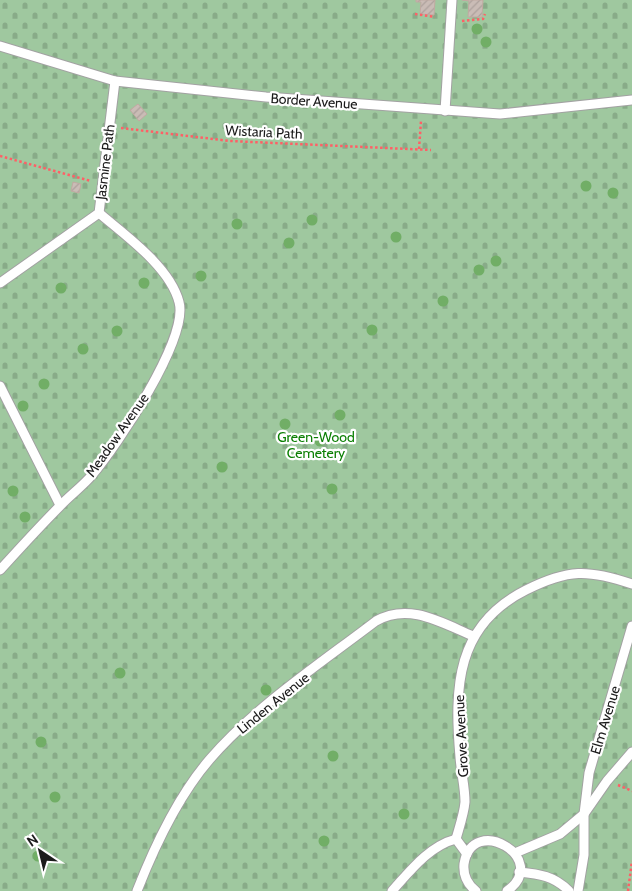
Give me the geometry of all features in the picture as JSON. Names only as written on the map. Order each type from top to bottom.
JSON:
[{"type":"lane","points":[[445,111],[452,0]]},
{"type":"lane","name":"Border Avenue","points":[[0,46],[115,81],[266,97],[500,114],[632,100]]},
{"type":"lane","name":"Jasmine Path","points":[[0,283],[99,213],[115,81]]},
{"type":"lane","name":"Meadow Avenue","points":[[0,570],[60,505],[92,475],[122,435],[148,391],[179,324],[180,303],[172,284],[144,252],[99,213]]},
{"type":"lane","points":[[0,386],[60,505]]},
{"type":"lane","name":"Grove Avenue","points":[[456,839],[465,804],[458,696],[466,652],[473,636],[487,619],[503,605],[544,582],[585,572],[601,574],[632,584]]},
{"type":"lane","name":"Linden Avenue","points":[[137,891],[165,831],[190,787],[210,760],[232,736],[267,705],[376,621],[388,614],[417,613],[473,636]]},
{"type":"lane","name":"Elm Avenue","points":[[578,891],[584,855],[584,814],[589,773],[632,626]]},
{"type":"lane","points":[[515,853],[560,834],[584,814],[607,781],[632,752]]},
{"type":"lane","points":[[392,891],[417,864],[442,843],[456,839],[467,854]]},
{"type":"lane","points":[[476,891],[466,880],[464,871],[467,854],[482,842],[491,840],[509,846],[515,853],[519,872],[516,881],[507,891]]},
{"type":"lane","points":[[519,872],[542,874],[560,881],[569,891]]},
{"type":"path","points":[[415,14],[435,17]]},
{"type":"path","points":[[462,21],[483,19],[485,14]]},
{"type":"path","points":[[419,149],[422,109]]},
{"type":"path","name":"Wistaria Path","points":[[108,127],[230,140],[432,150]]},
{"type":"path","points":[[0,156],[102,184]]},
{"type":"path","points":[[628,891],[632,861]]},
{"type":"green space","name":"Green-Wood Cemetery","points":[[0,0],[632,0],[632,891],[0,891]]},
{"type":"building","points":[[416,0],[435,0],[434,15],[420,14],[421,2],[416,2]]},
{"type":"building","points":[[462,0],[483,0],[482,17],[468,17],[469,1]]},
{"type":"building","points":[[138,104],[147,114],[139,121],[130,110]]},
{"type":"building","points":[[73,182],[81,184],[79,193],[71,191]]}]
